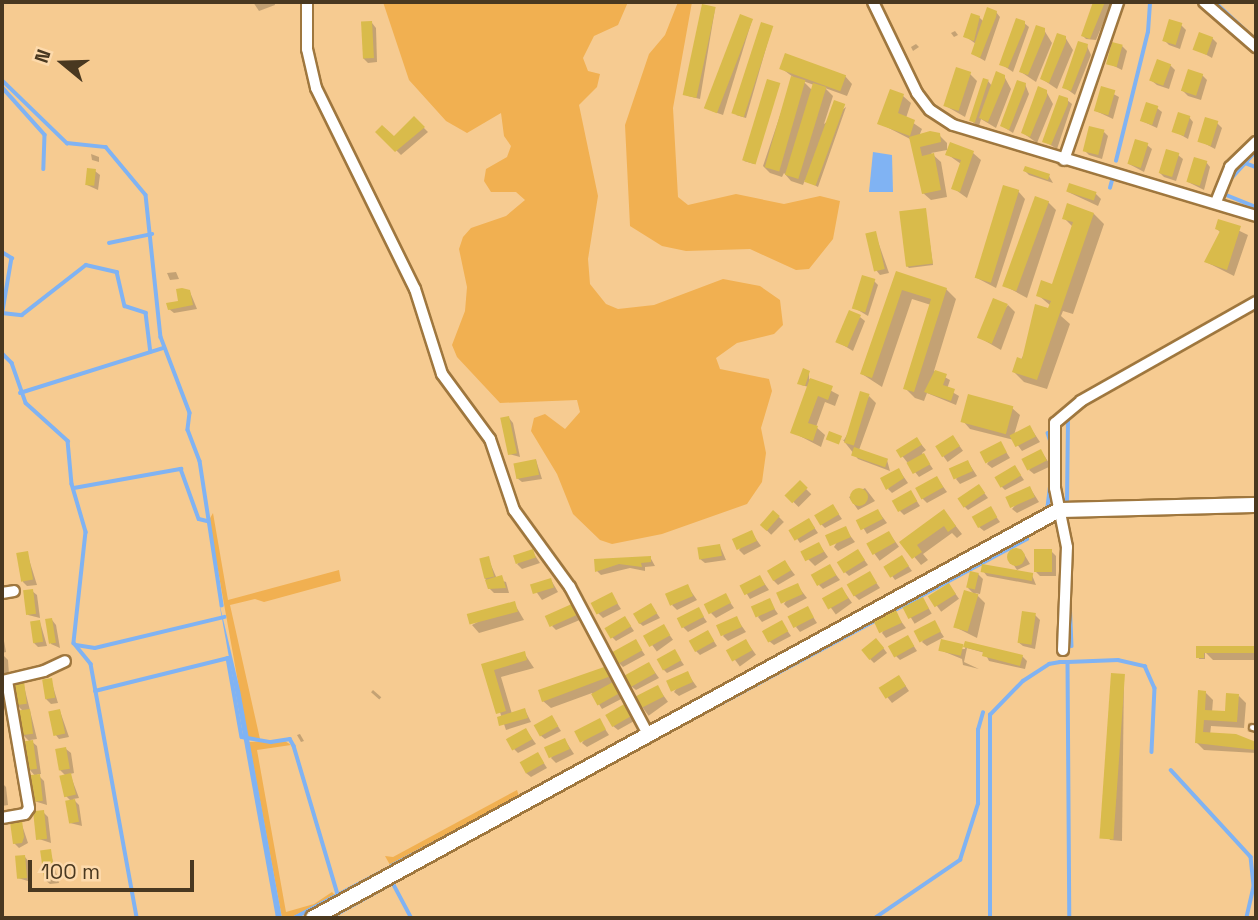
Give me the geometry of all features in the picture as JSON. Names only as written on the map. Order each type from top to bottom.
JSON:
[{"type":"street","points":[[307,2],[307,49],[316,88],[415,289],[442,374],[490,439],[514,510],[570,587],[649,736]]},
{"type":"street","points":[[873,2],[930,110],[953,125],[1256,216]]},
{"type":"street","points":[[1064,159],[1118,2]]},
{"type":"street","points":[[1204,2],[1256,47]]},
{"type":"street","points":[[1216,202],[1230,167],[1256,142]]},
{"type":"street","points":[[1063,650],[1067,547],[1059,510],[1055,423],[1062,414],[1256,302]]},
{"type":"street","points":[[313,918],[1059,510],[1256,505]]},
{"type":"street","points":[[2,593],[14,591]]},
{"type":"street","points":[[2,818],[25,814],[29,808],[4,681],[65,661]]},
{"type":"shaded area","points":[[383,2],[628,2],[618,25],[594,36],[583,58],[588,71],[600,74],[597,87],[579,105],[598,196],[588,259],[590,284],[606,304],[618,309],[654,305],[723,279],[760,286],[780,300],[783,325],[774,334],[737,343],[716,358],[720,369],[769,379],[772,391],[761,428],[766,453],[762,482],[747,504],[662,534],[612,544],[600,540],[573,514],[557,474],[531,431],[534,418],[545,414],[565,429],[580,412],[577,400],[500,403],[457,357],[452,345],[465,311],[467,287],[459,249],[463,237],[471,228],[506,216],[525,200],[516,192],[491,192],[484,181],[486,169],[507,157],[511,146],[504,136],[501,113],[467,133],[446,121],[409,80]]},
{"type":"shaded area","points":[[678,2],[692,2],[673,108],[678,197],[688,205],[736,194],[784,204],[820,196],[840,201],[833,239],[809,269],[796,270],[750,249],[686,251],[662,246],[630,226],[625,125],[649,54],[665,35]]},
{"type":"shaded area","points":[[213,513],[228,600],[339,570],[341,581],[264,602],[255,599],[230,605],[260,739],[248,738],[209,520]]},
{"type":"shaded area","points":[[285,741],[291,745],[257,750],[286,912],[314,904],[332,892],[335,895],[290,918],[282,918],[249,742]]},
{"type":"shaded area","points":[[517,790],[519,796],[390,865],[385,856],[393,857]]},
{"type":"water","points":[[873,152],[892,155],[893,192],[869,192]]},
{"type":"water","points":[[219,602],[240,690],[282,918],[276,918]]},
{"type":"building","points":[[1093,2],[1105,2],[1090,39],[1081,36]]},
{"type":"building","points":[[702,4],[716,7],[696,98],[683,95]]},
{"type":"building","points":[[987,7],[997,11],[980,58],[971,54]]},
{"type":"building","points":[[971,13],[980,16],[974,41],[963,37]]},
{"type":"building","points":[[740,14],[753,19],[717,113],[704,108]]},
{"type":"building","points":[[1016,18],[1025,21],[1025,27],[1008,68],[999,65]]},
{"type":"building","points":[[1169,19],[1182,23],[1176,45],[1162,41]]},
{"type":"building","points":[[372,21],[374,58],[363,59],[361,22]]},
{"type":"building","points":[[761,22],[773,26],[744,117],[731,113]]},
{"type":"building","points":[[1036,25],[1045,28],[1045,34],[1028,75],[1019,72]]},
{"type":"building","points":[[1199,32],[1213,37],[1207,55],[1193,50]]},
{"type":"building","points":[[1057,33],[1066,36],[1066,42],[1049,83],[1040,79]]},
{"type":"building","points":[[1078,41],[1088,44],[1071,91],[1062,88]]},
{"type":"building","points":[[1112,42],[1123,45],[1117,67],[1106,64]]},
{"type":"building","points":[[785,53],[846,75],[840,91],[779,69]]},
{"type":"building","points":[[1157,59],[1171,64],[1163,86],[1149,81]]},
{"type":"building","points":[[956,67],[971,72],[959,111],[943,106]]},
{"type":"building","points":[[1188,69],[1203,74],[1196,96],[1181,91]]},
{"type":"building","points":[[996,71],[1005,75],[1005,81],[988,122],[979,118]]},
{"type":"building","points":[[791,76],[805,80],[779,171],[765,167]]},
{"type":"building","points":[[983,78],[989,80],[975,123],[969,121]]},
{"type":"building","points":[[767,79],[780,83],[756,164],[742,160]]},
{"type":"building","points":[[1017,80],[1026,83],[1009,130],[1000,126]]},
{"type":"building","points":[[813,83],[826,87],[798,179],[785,175]]},
{"type":"building","points":[[1038,86],[1047,90],[1047,96],[1030,137],[1021,133]]},
{"type":"building","points":[[1101,86],[1115,90],[1108,115],[1094,111]]},
{"type":"building","points":[[890,89],[904,94],[898,113],[915,120],[910,136],[877,124]]},
{"type":"building","points":[[1059,95],[1068,98],[1068,104],[1051,145],[1042,142]]},
{"type":"building","points":[[834,100],[845,104],[816,186],[804,182]]},
{"type":"building","points":[[1146,102],[1158,106],[1152,125],[1140,121]]},
{"type":"building","points":[[1178,112],[1190,116],[1184,136],[1172,132]]},
{"type":"building","points":[[414,116],[425,127],[395,152],[375,132],[382,125],[394,136]]},
{"type":"building","points":[[1205,117],[1218,121],[1211,146],[1197,142]]},
{"type":"building","points":[[1089,126],[1105,130],[1098,155],[1083,151]]},
{"type":"building","points":[[930,131],[940,133],[941,142],[920,147],[922,156],[934,153],[941,190],[922,194],[909,137]]},
{"type":"building","points":[[1135,139],[1148,143],[1141,168],[1127,164]]},
{"type":"building","points":[[950,142],[974,151],[960,192],[951,189],[961,160],[945,155]]},
{"type":"building","points":[[1166,149],[1179,153],[1172,177],[1159,173]]},
{"type":"building","points":[[1194,157],[1207,161],[1200,186],[1186,182]]},
{"type":"building","points":[[1025,166],[1050,174],[1048,180],[1023,171]]},
{"type":"building","points":[[87,168],[96,169],[94,186],[85,185]]},
{"type":"building","points":[[1069,183],[1097,192],[1094,201],[1066,192]]},
{"type":"building","points":[[1003,185],[1019,190],[991,283],[975,278]]},
{"type":"building","points":[[1035,196],[1049,201],[1016,291],[1002,286]]},
{"type":"building","points":[[1067,203],[1094,213],[1037,380],[1012,372],[1017,357],[1022,359],[1035,304],[1048,308],[1051,301],[1036,296],[1041,280],[1052,284],[1073,222],[1062,219]]},
{"type":"building","points":[[926,208],[933,264],[906,267],[899,211]]},
{"type":"building","points":[[1218,219],[1241,226],[1227,270],[1204,262],[1220,231],[1215,229]]},
{"type":"building","points":[[876,231],[885,269],[874,271],[865,233]]},
{"type":"building","points":[[896,271],[947,288],[914,392],[903,389],[931,299],[902,290],[872,378],[860,374]]},
{"type":"building","points":[[862,275],[875,279],[865,313],[852,308]]},
{"type":"building","points":[[176,289],[190,290],[193,305],[168,310],[166,303],[178,301]]},
{"type":"building","points":[[993,298],[1008,304],[992,344],[977,338]]},
{"type":"building","points":[[849,310],[861,315],[847,347],[835,342]]},
{"type":"building","points":[[803,368],[810,371],[805,386],[797,384]]},
{"type":"building","points":[[935,370],[947,374],[943,385],[955,389],[951,401],[924,392]]},
{"type":"building","points":[[810,378],[833,386],[828,400],[818,396],[808,423],[818,426],[813,441],[790,433]]},
{"type":"building","points":[[860,391],[870,394],[854,446],[844,443]]},
{"type":"building","points":[[968,394],[1013,406],[1006,434],[960,422]]},
{"type":"building","points":[[509,416],[517,453],[508,455],[500,418]]},
{"type":"building","points":[[1030,425],[1036,437],[1015,447],[1010,435]]},
{"type":"building","points":[[829,431],[842,436],[839,444],[826,439]]},
{"type":"building","points":[[953,435],[960,446],[942,457],[935,446]]},
{"type":"building","points":[[917,437],[922,445],[901,458],[896,450]]},
{"type":"building","points":[[1001,441],[1007,453],[986,463],[980,452]]},
{"type":"building","points":[[854,447],[888,459],[885,467],[851,456]]},
{"type":"building","points":[[1041,449],[1047,461],[1027,471],[1021,459]]},
{"type":"building","points":[[924,453],[930,464],[913,474],[907,463]]},
{"type":"building","points":[[536,459],[539,475],[516,479],[513,463]]},
{"type":"building","points":[[968,460],[973,471],[954,480],[949,469]]},
{"type":"building","points":[[1015,465],[1021,475],[1001,488],[994,477]]},
{"type":"building","points":[[899,468],[904,478],[886,490],[880,478]]},
{"type":"building","points":[[937,476],[943,487],[921,499],[915,488]]},
{"type":"building","points":[[800,480],[808,488],[792,503],[784,496]]},
{"type":"building","points":[[979,484],[985,493],[964,508],[957,499]]},
{"type":"building","points":[[1030,486],[1035,497],[1010,508],[1005,497]]},
{"type":"building","points":[[855,488],[863,488],[868,497],[866,504],[855,506],[850,501],[850,493]]},
{"type":"building","points":[[911,490],[917,501],[898,512],[892,501]]},
{"type":"building","points":[[833,504],[839,514],[820,526],[814,515]]},
{"type":"building","points":[[991,506],[997,517],[978,528],[972,517]]},
{"type":"building","points":[[878,509],[883,519],[861,530],[856,520]]},
{"type":"building","points":[[944,509],[956,526],[948,532],[944,526],[917,545],[922,552],[912,559],[899,542]]},
{"type":"building","points":[[773,510],[780,516],[767,531],[760,525]]},
{"type":"building","points":[[809,518],[815,528],[795,541],[788,530]]},
{"type":"building","points":[[846,526],[851,537],[830,546],[825,535]]},
{"type":"building","points":[[752,530],[757,541],[737,550],[732,539]]},
{"type":"building","points":[[889,531],[895,542],[873,555],[866,544]]},
{"type":"building","points":[[819,542],[824,552],[805,561],[800,552]]},
{"type":"building","points":[[720,544],[722,556],[699,559],[697,548]]},
{"type":"building","points":[[1016,548],[1022,551],[1025,557],[1022,563],[1016,566],[1010,563],[1007,557],[1010,551]]},
{"type":"building","points":[[533,549],[536,558],[516,564],[513,555]]},
{"type":"building","points":[[858,549],[865,560],[844,573],[837,562]]},
{"type":"building","points":[[1034,549],[1052,549],[1052,572],[1034,572]]},
{"type":"building","points":[[28,551],[33,580],[21,582],[16,553]]},
{"type":"building","points":[[902,555],[909,566],[890,578],[883,567]]},
{"type":"building","points":[[489,556],[494,576],[484,579],[479,558]]},
{"type":"building","points":[[651,556],[651,562],[641,563],[642,567],[619,564],[595,572],[594,559]]},
{"type":"building","points":[[785,560],[791,570],[773,581],[767,571]]},
{"type":"building","points":[[830,564],[836,575],[817,586],[811,575]]},
{"type":"building","points":[[982,564],[1033,573],[1032,581],[981,572]]},
{"type":"building","points":[[870,571],[877,583],[854,597],[847,584]]},
{"type":"building","points":[[970,571],[979,573],[975,590],[966,588]]},
{"type":"building","points":[[502,575],[506,588],[488,589],[485,580]]},
{"type":"building","points":[[760,575],[765,585],[745,595],[740,585]]},
{"type":"building","points":[[551,578],[554,588],[533,594],[530,584]]},
{"type":"building","points":[[798,583],[803,594],[781,604],[776,593]]},
{"type":"building","points":[[949,583],[956,594],[935,607],[928,596]]},
{"type":"building","points":[[688,584],[693,596],[670,606],[665,594]]},
{"type":"building","points":[[842,587],[848,598],[828,610],[822,598]]},
{"type":"building","points":[[33,589],[36,614],[26,615],[23,590]]},
{"type":"building","points":[[964,590],[978,594],[968,632],[953,627]]},
{"type":"building","points":[[612,592],[618,604],[597,614],[591,603]]},
{"type":"building","points":[[726,593],[731,603],[709,614],[704,604]]},
{"type":"building","points":[[923,597],[929,609],[908,619],[903,607]]},
{"type":"building","points":[[770,598],[775,609],[756,618],[751,607]]},
{"type":"building","points":[[515,601],[518,612],[470,625],[467,614]]},
{"type":"building","points":[[574,603],[579,614],[550,627],[545,616]]},
{"type":"building","points":[[651,603],[657,613],[639,624],[633,614]]},
{"type":"building","points":[[808,606],[814,618],[793,628],[788,616]]},
{"type":"building","points":[[699,607],[704,617],[682,628],[677,618]]},
{"type":"building","points":[[896,610],[902,623],[879,633],[873,621]]},
{"type":"building","points":[[1022,611],[1036,613],[1031,645],[1018,643]]},
{"type":"building","points":[[625,616],[631,626],[611,639],[604,628]]},
{"type":"building","points":[[737,616],[742,627],[721,636],[716,625]]},
{"type":"building","points":[[52,618],[56,643],[49,644],[45,619]]},
{"type":"building","points":[[40,620],[43,642],[33,643],[30,621]]},
{"type":"building","points":[[782,620],[788,631],[768,643],[762,631]]},
{"type":"building","points":[[935,620],[941,632],[920,642],[914,631]]},
{"type":"building","points":[[664,624],[670,635],[649,647],[643,636]]},
{"type":"building","points":[[708,630],[714,641],[695,652],[689,641]]},
{"type":"building","points":[[908,635],[914,646],[894,658],[888,646]]},
{"type":"building","points":[[876,638],[884,648],[869,660],[861,650]]},
{"type":"building","points":[[636,639],[642,650],[617,664],[611,653]]},
{"type":"building","points":[[746,639],[752,650],[732,662],[726,650]]},
{"type":"building","points":[[941,639],[963,644],[961,656],[938,651]]},
{"type":"building","points":[[965,641],[1023,655],[1020,666],[982,656],[983,652],[963,647]]},
{"type":"building","points":[[1196,646],[1256,646],[1256,653],[1204,653],[1204,658],[1196,658]]},
{"type":"building","points":[[675,649],[681,660],[663,671],[657,659]]},
{"type":"building","points":[[525,651],[527,660],[494,670],[506,711],[496,714],[481,664]]},
{"type":"building","points":[[649,662],[655,673],[631,687],[625,676]]},
{"type":"building","points":[[607,666],[611,676],[542,702],[538,690]]},
{"type":"building","points":[[688,671],[693,682],[671,692],[666,681]]},
{"type":"building","points":[[1111,673],[1125,674],[1113,840],[1099,839]]},
{"type":"building","points":[[899,675],[906,686],[886,699],[879,688]]},
{"type":"building","points":[[52,678],[55,698],[45,699],[42,680]]},
{"type":"building","points":[[24,681],[27,704],[15,705],[12,682]]},
{"type":"building","points":[[613,682],[619,693],[597,705],[591,694]]},
{"type":"building","points":[[658,685],[664,697],[640,709],[634,697]]},
{"type":"building","points":[[1198,690],[1206,691],[1205,710],[1225,711],[1226,693],[1239,694],[1237,722],[1204,720],[1203,732],[1236,734],[1256,742],[1256,750],[1195,743]]},
{"type":"building","points":[[626,703],[633,715],[612,727],[605,715]]},
{"type":"building","points":[[525,708],[528,718],[499,726],[497,717]]},
{"type":"building","points":[[30,709],[33,734],[21,735],[18,710]]},
{"type":"building","points":[[60,709],[65,733],[53,736],[48,711]]},
{"type":"building","points":[[552,715],[558,726],[540,737],[534,725]]},
{"type":"building","points":[[600,718],[606,730],[580,743],[574,731]]},
{"type":"building","points":[[526,728],[532,739],[512,751],[506,739]]},
{"type":"building","points":[[565,738],[570,749],[549,758],[544,747]]},
{"type":"building","points":[[33,740],[37,769],[27,770],[23,741]]},
{"type":"building","points":[[66,747],[70,769],[59,771],[55,749]]},
{"type":"building","points":[[538,752],[544,763],[526,774],[520,762]]},
{"type":"building","points":[[71,773],[76,794],[64,797],[59,776]]},
{"type":"building","points":[[40,774],[43,801],[32,802],[29,775]]},
{"type":"building","points":[[75,799],[79,822],[69,823],[65,801]]},
{"type":"building","points":[[44,810],[47,839],[36,840],[33,811]]},
{"type":"building","points":[[22,820],[22,843],[13,844],[10,822]]},
{"type":"building","points":[[51,849],[55,879],[44,880],[40,851]]},
{"type":"building","points":[[25,855],[27,878],[17,879],[15,856]]},
{"type":"waterway","points":[[1116,161],[1148,32],[1150,2]]},
{"type":"waterway","points":[[1215,2],[1256,40]]},
{"type":"waterway","points":[[2,80],[67,143],[106,147],[146,195],[161,337],[190,413],[188,430],[200,461],[222,605]]},
{"type":"waterway","points":[[2,87],[45,135],[44,169]]},
{"type":"waterway","points":[[1229,181],[1256,151]]},
{"type":"waterway","points":[[1245,163],[1256,167]]},
{"type":"waterway","points":[[1110,188],[1113,177]]},
{"type":"waterway","points":[[1224,194],[1256,207]]},
{"type":"waterway","points":[[109,243],[152,234]]},
{"type":"waterway","points":[[2,252],[12,258],[2,317]]},
{"type":"waterway","points":[[2,313],[22,315],[86,265],[117,272],[125,306],[146,313],[151,352]]},
{"type":"waterway","points":[[20,393],[164,348]]},
{"type":"waterway","points":[[2,353],[12,363],[26,403],[68,441],[72,484],[86,532],[74,643],[91,664],[137,918]]},
{"type":"waterway","points":[[1067,502],[1068,419]]},
{"type":"waterway","points":[[1048,433],[1051,442]]},
{"type":"waterway","points":[[74,488],[181,469],[199,519],[207,521]]},
{"type":"waterway","points":[[1047,511],[1050,488]]},
{"type":"waterway","points":[[570,785],[1027,539]]},
{"type":"waterway","points":[[1070,599],[1072,646]]},
{"type":"waterway","points":[[76,645],[95,648],[224,617]]},
{"type":"waterway","points":[[95,691],[228,658],[242,737],[271,742],[290,739],[294,746],[338,895]]},
{"type":"waterway","points":[[1068,662],[1118,660],[1145,666],[1155,688],[1152,752]]},
{"type":"waterway","points":[[990,918],[990,715],[1023,681],[1049,664],[1060,662],[1068,662],[1070,918]]},
{"type":"waterway","points":[[875,918],[960,860],[978,804],[978,730],[983,713]]},
{"type":"waterway","points":[[1171,770],[1251,857],[1254,887],[1247,918]]},
{"type":"waterway","points":[[391,866],[510,803]]},
{"type":"waterway","points":[[294,918],[387,869]]},
{"type":"waterway","points":[[330,918],[393,883],[412,918]]}]
